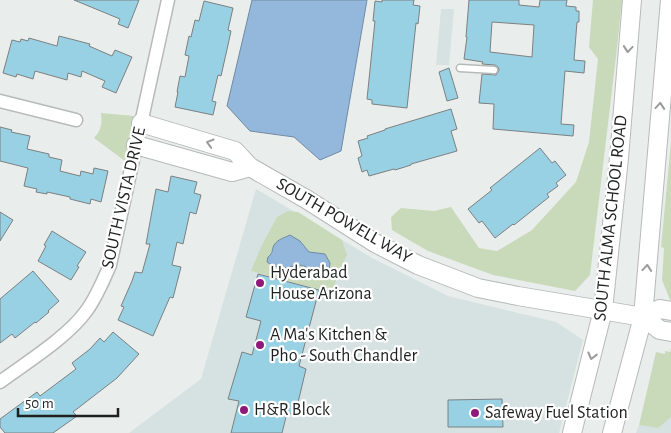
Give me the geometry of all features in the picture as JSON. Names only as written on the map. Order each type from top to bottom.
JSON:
[{"type":"main road","name":"SOUTH ALMA SCHOOL ROAD","points":[[572,433],[603,310],[619,158],[632,0]]},
{"type":"main road","points":[[612,433],[643,317],[670,0]]},
{"type":"main road","name":"SOUTH POWELL WAY","points":[[141,123],[235,151],[250,167],[299,195],[375,243],[418,265],[478,288],[643,317]]},
{"type":"main road","points":[[136,145],[232,172],[250,167]]},
{"type":"main road","points":[[643,317],[660,309],[671,310]]},
{"type":"main road","points":[[643,317],[660,330],[671,332]]},
{"type":"street","name":"SOUTH VISTA DRIVE","points":[[0,382],[63,336],[86,312],[100,289],[110,265],[168,0]]},
{"type":"street","points":[[0,101],[76,120]]},
{"type":"lane","points":[[460,68],[494,70]]},
{"type":"shaded area","points":[[441,9],[454,9],[449,65],[436,65]]},
{"type":"shaded area","points":[[256,189],[374,259],[448,296],[556,322],[583,340],[559,433],[129,433],[201,379]]},
{"type":"shaded area","points":[[671,413],[671,433],[636,433],[639,425],[658,428]]},
{"type":"green space","points":[[593,0],[622,0],[590,275],[575,291],[493,275],[428,251],[392,230],[391,217],[401,208],[434,211],[451,207],[479,248],[497,251],[532,230],[576,182],[589,142],[598,59],[589,47]]},
{"type":"green space","points":[[101,113],[134,116],[125,161],[94,138],[101,126]]},
{"type":"green space","points":[[671,142],[671,302],[662,280],[664,248],[661,247]]},
{"type":"green space","points":[[288,211],[298,212],[342,240],[347,255],[339,271],[332,293],[251,271],[277,217]]},
{"type":"green space","points":[[671,348],[671,417],[658,428],[639,425],[656,352],[665,354],[665,351],[670,352]]},
{"type":"water","points":[[252,0],[367,0],[341,151],[320,160],[294,137],[250,131],[227,106]]},
{"type":"water","points":[[290,235],[300,241],[309,252],[325,254],[330,263],[329,270],[314,273],[303,266],[281,268],[267,262],[276,243]]},
{"type":"building","points":[[74,0],[139,0],[128,28],[118,24],[120,19]]},
{"type":"building","points":[[382,0],[414,0],[413,5],[420,6],[418,24],[416,23],[407,108],[372,104],[372,100],[367,99],[375,21],[373,21],[375,1],[382,2]]},
{"type":"building","points":[[469,0],[519,0],[519,5],[539,7],[540,0],[567,0],[566,6],[576,7],[576,11],[579,11],[579,22],[577,22],[574,60],[585,61],[584,73],[565,71],[561,124],[574,125],[573,136],[493,129],[494,104],[479,103],[482,74],[496,75],[499,70],[495,65],[464,59]],"holes":[[[492,22],[534,25],[532,57],[490,52]]]},
{"type":"building","points":[[204,1],[233,8],[228,30],[231,31],[221,76],[218,75],[212,101],[216,102],[213,115],[175,107],[180,76],[185,77],[189,56],[185,55],[189,36],[191,37],[195,20],[199,21]]},
{"type":"building","points":[[59,36],[90,44],[89,46],[112,56],[115,50],[132,57],[116,93],[102,87],[105,81],[82,71],[81,77],[68,73],[67,80],[35,71],[33,79],[17,74],[16,77],[3,73],[12,40],[20,42],[21,39],[28,41],[29,38],[57,46]]},
{"type":"building","points":[[449,68],[458,98],[447,101],[439,72]]},
{"type":"building","points":[[451,109],[457,129],[451,131],[457,151],[369,176],[367,170],[362,172],[358,158],[362,156],[358,141],[385,129]]},
{"type":"building","points":[[0,127],[12,130],[11,132],[30,136],[27,149],[49,154],[49,157],[62,160],[60,171],[80,176],[81,171],[93,174],[94,168],[108,171],[101,202],[91,199],[90,204],[70,199],[70,197],[47,192],[47,194],[36,192],[37,189],[24,186],[28,168],[0,161]]},
{"type":"building","points":[[540,148],[552,163],[555,161],[566,175],[556,183],[558,186],[547,194],[549,197],[495,238],[482,221],[479,223],[468,209],[492,190],[490,188]]},
{"type":"building","points":[[171,176],[197,182],[194,193],[201,195],[196,214],[190,212],[183,244],[177,242],[172,265],[181,267],[173,298],[170,297],[153,336],[118,320],[124,307],[121,306],[135,272],[142,273],[150,244],[146,244],[156,189],[168,192]]},
{"type":"building","points":[[0,212],[13,220],[0,241]]},
{"type":"building","points":[[52,231],[86,252],[71,280],[38,261]]},
{"type":"building","points":[[33,271],[59,301],[36,323],[15,338],[12,334],[0,343],[0,299]]},
{"type":"building","points":[[258,274],[319,290],[299,366],[306,369],[295,415],[287,413],[282,433],[231,433],[239,401],[228,399],[242,352],[252,355],[261,321],[246,317]]},
{"type":"building","points":[[113,332],[139,354],[117,378],[73,412],[77,416],[53,433],[5,433],[0,427],[0,419],[37,392],[40,396],[76,369],[72,363],[90,349],[100,338],[104,342]]},
{"type":"building","name":"Safeway Fuel Station","points":[[502,399],[503,427],[448,427],[448,400]]},
{"type":"place","name":"Hyderabad House Arizona","points":[[260,283]]},
{"type":"place","name":"A Ma's Kitchen & Pho - South Chandler","points":[[260,345]]},
{"type":"place","name":"H&R Block","points":[[244,410]]},
{"type":"place","name":"Safeway Fuel Station","points":[[475,413]]}]
